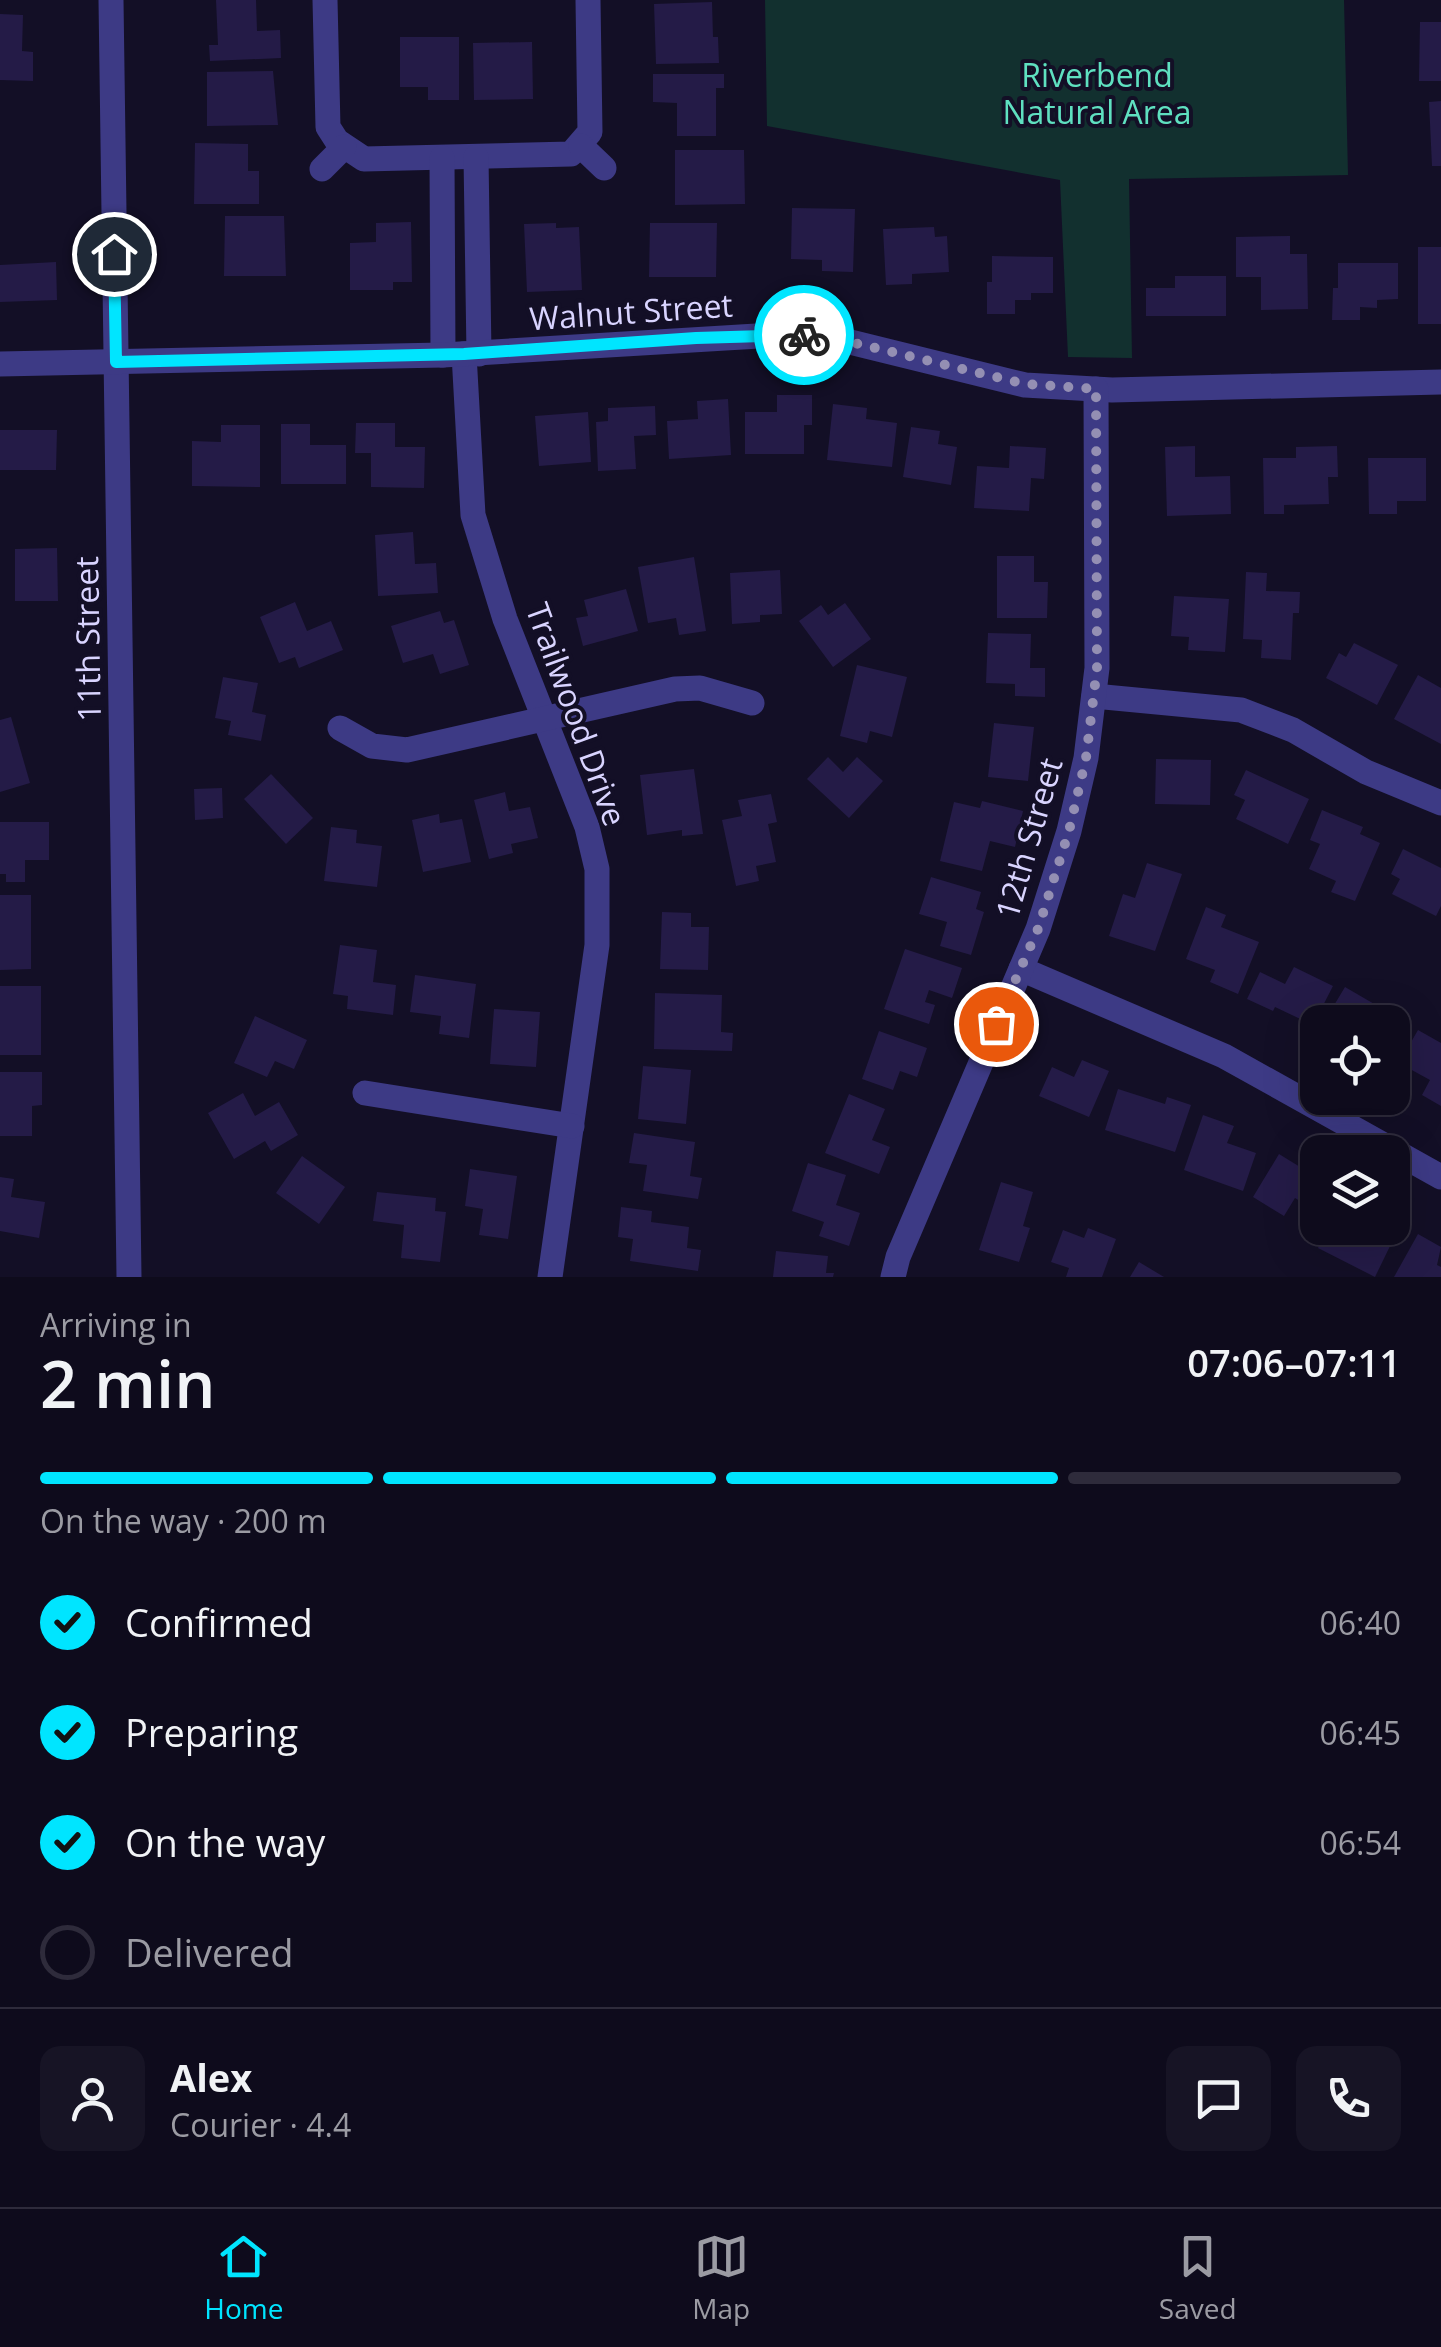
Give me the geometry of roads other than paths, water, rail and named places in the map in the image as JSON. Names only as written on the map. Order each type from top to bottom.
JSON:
[{"type":"street","name":"11th Street","points":[[111,0],[129,1277]]},
{"type":"street","points":[[325,0],[326,119],[344,146],[364,158],[564,156],[582,146],[590,132],[588,0]]},
{"type":"street","points":[[322,170],[344,146]]},
{"type":"street","points":[[582,146],[604,168]]},
{"type":"street","points":[[442,158],[462,354]]},
{"type":"street","points":[[462,354],[476,158]]},
{"type":"street","name":"Walnut Street","points":[[0,364],[462,354],[791,334],[842,340],[1025,384],[1096,389],[1441,382]]},
{"type":"street","name":"Trailwood Drive","points":[[462,354],[473,515],[505,619],[587,827],[597,869],[597,945],[550,1277]]},
{"type":"street","name":"12th Street","points":[[893,1277],[912,1223],[1038,929],[1069,831],[1086,758],[1097,668],[1096,389]]},
{"type":"street","points":[[340,728],[372,746],[406,750],[675,689],[700,688],[752,703]]},
{"type":"street","points":[[1094,696],[1241,710],[1293,730],[1366,772],[1441,802]]},
{"type":"street","points":[[1021,969],[1224,1056],[1441,1178]]},
{"type":"street","points":[[366,1093],[572,1126]]},
{"type":"park label","name":"Riverbend Natural Area","points":[[1097,92]]}]
